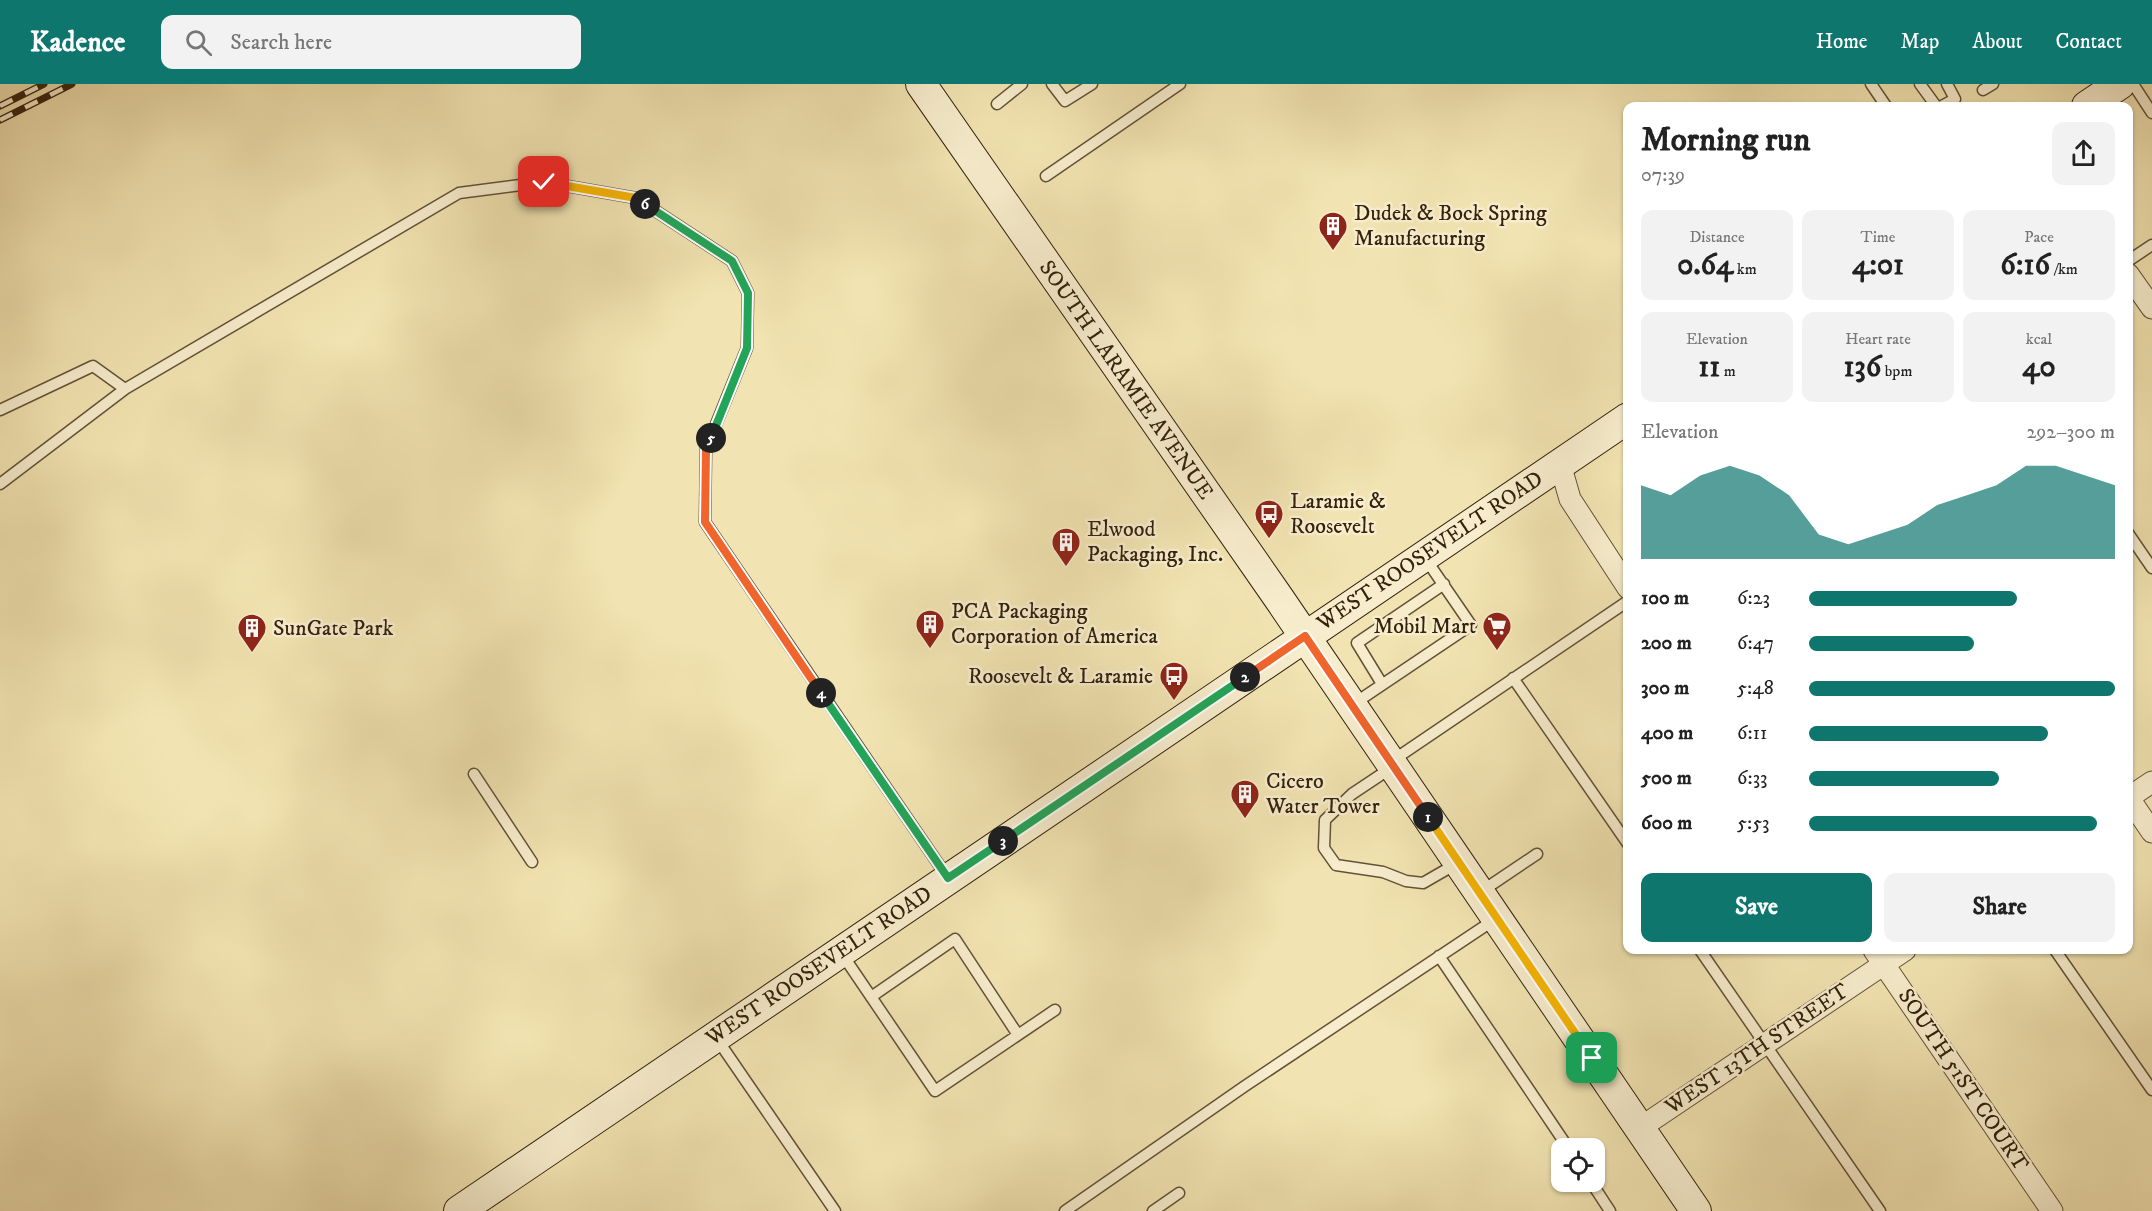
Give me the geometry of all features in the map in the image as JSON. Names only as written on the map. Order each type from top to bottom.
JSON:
[{"type":"main road","name":"SOUTH LARAMIE AVENUE","points":[[921,84],[1305,636],[1696,1211]]},
{"type":"main road","points":[[2093,102],[2120,84]]},
{"type":"main road","name":"WEST ROOSEVELT ROAD","points":[[459,1211],[1623,421]]},
{"type":"street","points":[[2133,281],[2152,308]]},
{"type":"street","points":[[1560,464],[1570,499],[1623,580]]},
{"type":"street","points":[[2133,795],[2152,782]]},
{"type":"street","points":[[2133,804],[2152,832]]},
{"type":"street","name":"WEST 13TH STREET","points":[[1640,1128],[1765,1044],[1879,957]]},
{"type":"street","name":"SOUTH 51ST COURT","points":[[1879,957],[2052,1211]]},
{"type":"lane","points":[[997,104],[1022,84]]},
{"type":"lane","points":[[1052,84],[1065,101],[1092,84]]},
{"type":"lane","points":[[1046,176],[1180,84]]},
{"type":"lane","points":[[1871,84],[1883,102]]},
{"type":"lane","points":[[1920,84],[1933,102]]},
{"type":"lane","points":[[1947,84],[1955,99],[1951,102]]},
{"type":"lane","points":[[2133,84],[2152,113]]},
{"type":"lane","points":[[0,484],[125,388],[459,193],[544,182],[636,198],[732,261],[748,293],[747,348],[706,449],[705,522],[948,878]]},
{"type":"lane","points":[[2133,258],[2152,245]]},
{"type":"lane","points":[[0,410],[93,366],[125,388]]},
{"type":"lane","points":[[2133,540],[2152,568]]},
{"type":"lane","points":[[1352,706],[1471,625],[1424,555]]},
{"type":"lane","points":[[1382,684],[1357,643],[1444,584]]},
{"type":"lane","points":[[1459,862],[1423,883],[1406,881],[1383,872],[1336,865],[1324,848],[1325,820],[1352,794],[1392,764],[1513,678],[1623,604]]},
{"type":"lane","points":[[1513,678],[1623,837]]},
{"type":"lane","points":[[474,774],[532,862]]},
{"type":"lane","points":[[1479,892],[1537,854]]},
{"type":"lane","points":[[1065,1211],[1496,918]]},
{"type":"lane","points":[[871,997],[955,939],[1018,1035]]},
{"type":"lane","points":[[840,952],[935,1091],[1055,1010]]},
{"type":"lane","points":[[1703,954],[1880,1211]]},
{"type":"lane","points":[[2058,954],[2152,1090]]},
{"type":"lane","points":[[1440,956],[1562,1138]]},
{"type":"lane","points":[[715,1036],[835,1211]]},
{"type":"lane","points":[[1599,1192],[1611,1211]]},
{"type":"lane","points":[[1153,1211],[1179,1193]]},
{"type":"railway","points":[[0,106],[44,84]]},
{"type":"railway","points":[[0,120],[72,84]]},
{"type":"place","name":"Dudek & Bock Spring Manufacturing","points":[[1333,252]]},
{"type":"place","name":"Laramie & Roosevelt","points":[[1269,540]]},
{"type":"place","name":"Elwood Packaging, Inc.","points":[[1066,568]]},
{"type":"place","name":"PCA Packaging Corporation of America","points":[[930,650]]},
{"type":"place","name":"Mobil Mart","points":[[1497,652]]},
{"type":"place","name":"SunGate Park","points":[[252,654]]},
{"type":"place","name":"Roosevelt & Laramie","points":[[1174,702]]},
{"type":"place","name":"Cicero Water Tower","points":[[1245,820]]},
{"type":"route","points":[[544,182],[636,198],[732,261],[748,293],[747,348],[706,449],[705,522],[948,878],[1305,636],[1592,1058]]}]
